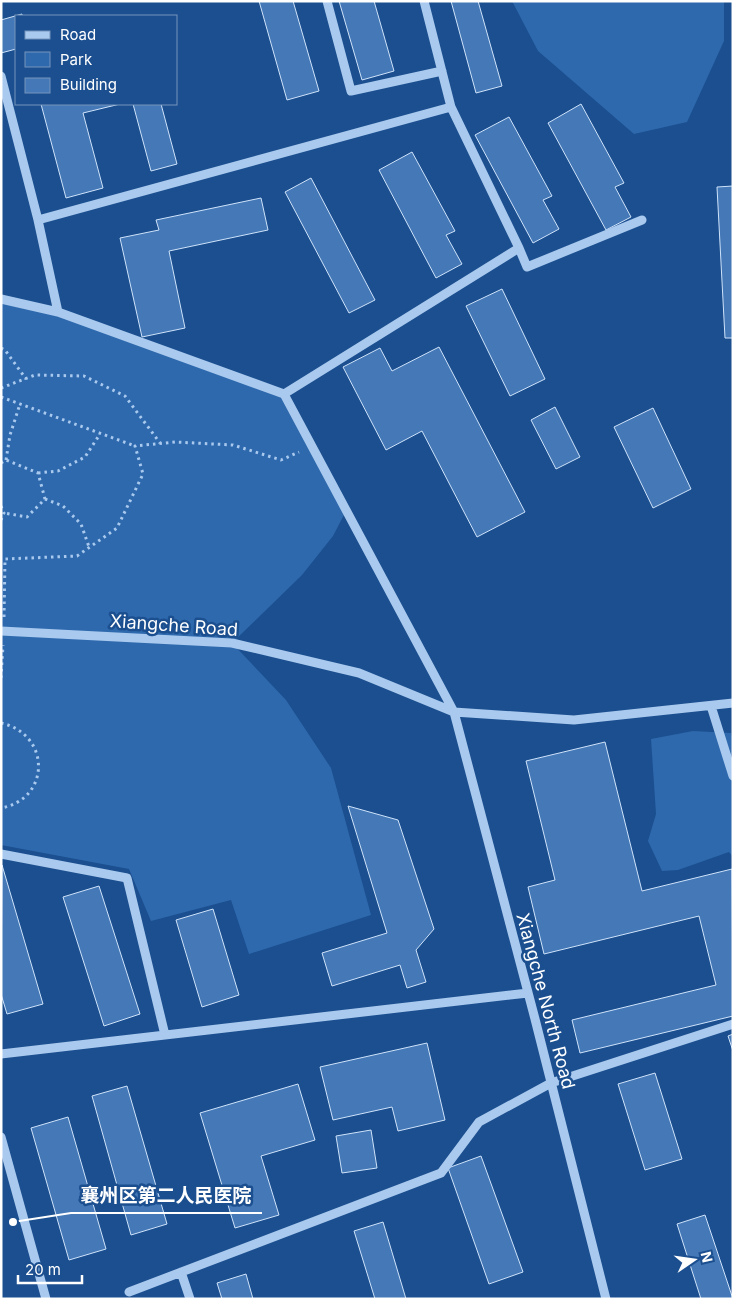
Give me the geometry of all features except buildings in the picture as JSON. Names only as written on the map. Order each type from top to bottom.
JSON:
[{"type":"street","points":[[327,1],[351,91],[442,72]]},
{"type":"street","points":[[424,1],[451,107],[527,267],[642,220]]},
{"type":"street","points":[[1,76],[38,220],[58,312]]},
{"type":"street","points":[[38,220],[451,107]]},
{"type":"street","points":[[1,299],[58,312],[284,394],[518,248]]},
{"type":"street","name":"Xiangche North Road","points":[[284,394],[454,712],[606,1299]]},
{"type":"street","name":"Xiangche Road","points":[[3,631],[232,643],[359,673],[454,712],[574,720],[733,703]]},
{"type":"street","points":[[711,706],[733,776]]},
{"type":"street","points":[[1,854],[127,878],[165,1035]]},
{"type":"street","points":[[1,1054],[528,993]]},
{"type":"street","points":[[129,1292],[441,1173],[479,1122],[551,1084],[733,1024]]},
{"type":"street","points":[[1,1137],[46,1299]]},
{"type":"street","points":[[181,1272],[190,1299]]},
{"type":"path","points":[[1,348],[26,379]]},
{"type":"path","points":[[1,388],[35,375],[84,376],[125,396],[161,444]]},
{"type":"path","points":[[1,398],[135,446],[175,442],[234,445],[281,460],[311,446]]},
{"type":"path","points":[[6,460],[10,434],[20,404]]},
{"type":"path","points":[[6,460],[38,473],[58,471],[85,457],[100,434]]},
{"type":"path","points":[[1,678],[3,558],[77,556],[117,528],[143,474],[135,446]]},
{"type":"path","points":[[1,463],[6,460]]},
{"type":"path","points":[[38,473],[46,499]]},
{"type":"path","points":[[46,499],[63,506],[81,524],[89,547]]},
{"type":"path","points":[[4,513],[26,517],[46,499]]},
{"type":"path","points":[[1,506],[4,513],[1,520]]},
{"type":"path","points":[[1,724],[12,726],[25,734],[34,745],[39,759],[39,773],[34,787],[24,798],[12,806],[1,808]]},
{"type":"green space","points":[[512,1],[724,1],[724,41],[687,122],[634,134],[538,51]]},
{"type":"green space","points":[[1,299],[58,312],[284,394],[346,511],[333,536],[302,575],[232,643],[286,700],[331,768],[371,915],[249,954],[231,900],[151,921],[129,869],[1,845]]},
{"type":"green space","points":[[693,731],[731,733],[733,740],[733,857],[729,852],[678,870],[662,871],[648,841],[656,814],[651,739]]},
{"type":"place","name":"襄州区第二人民医院","points":[[13,1222]]}]
